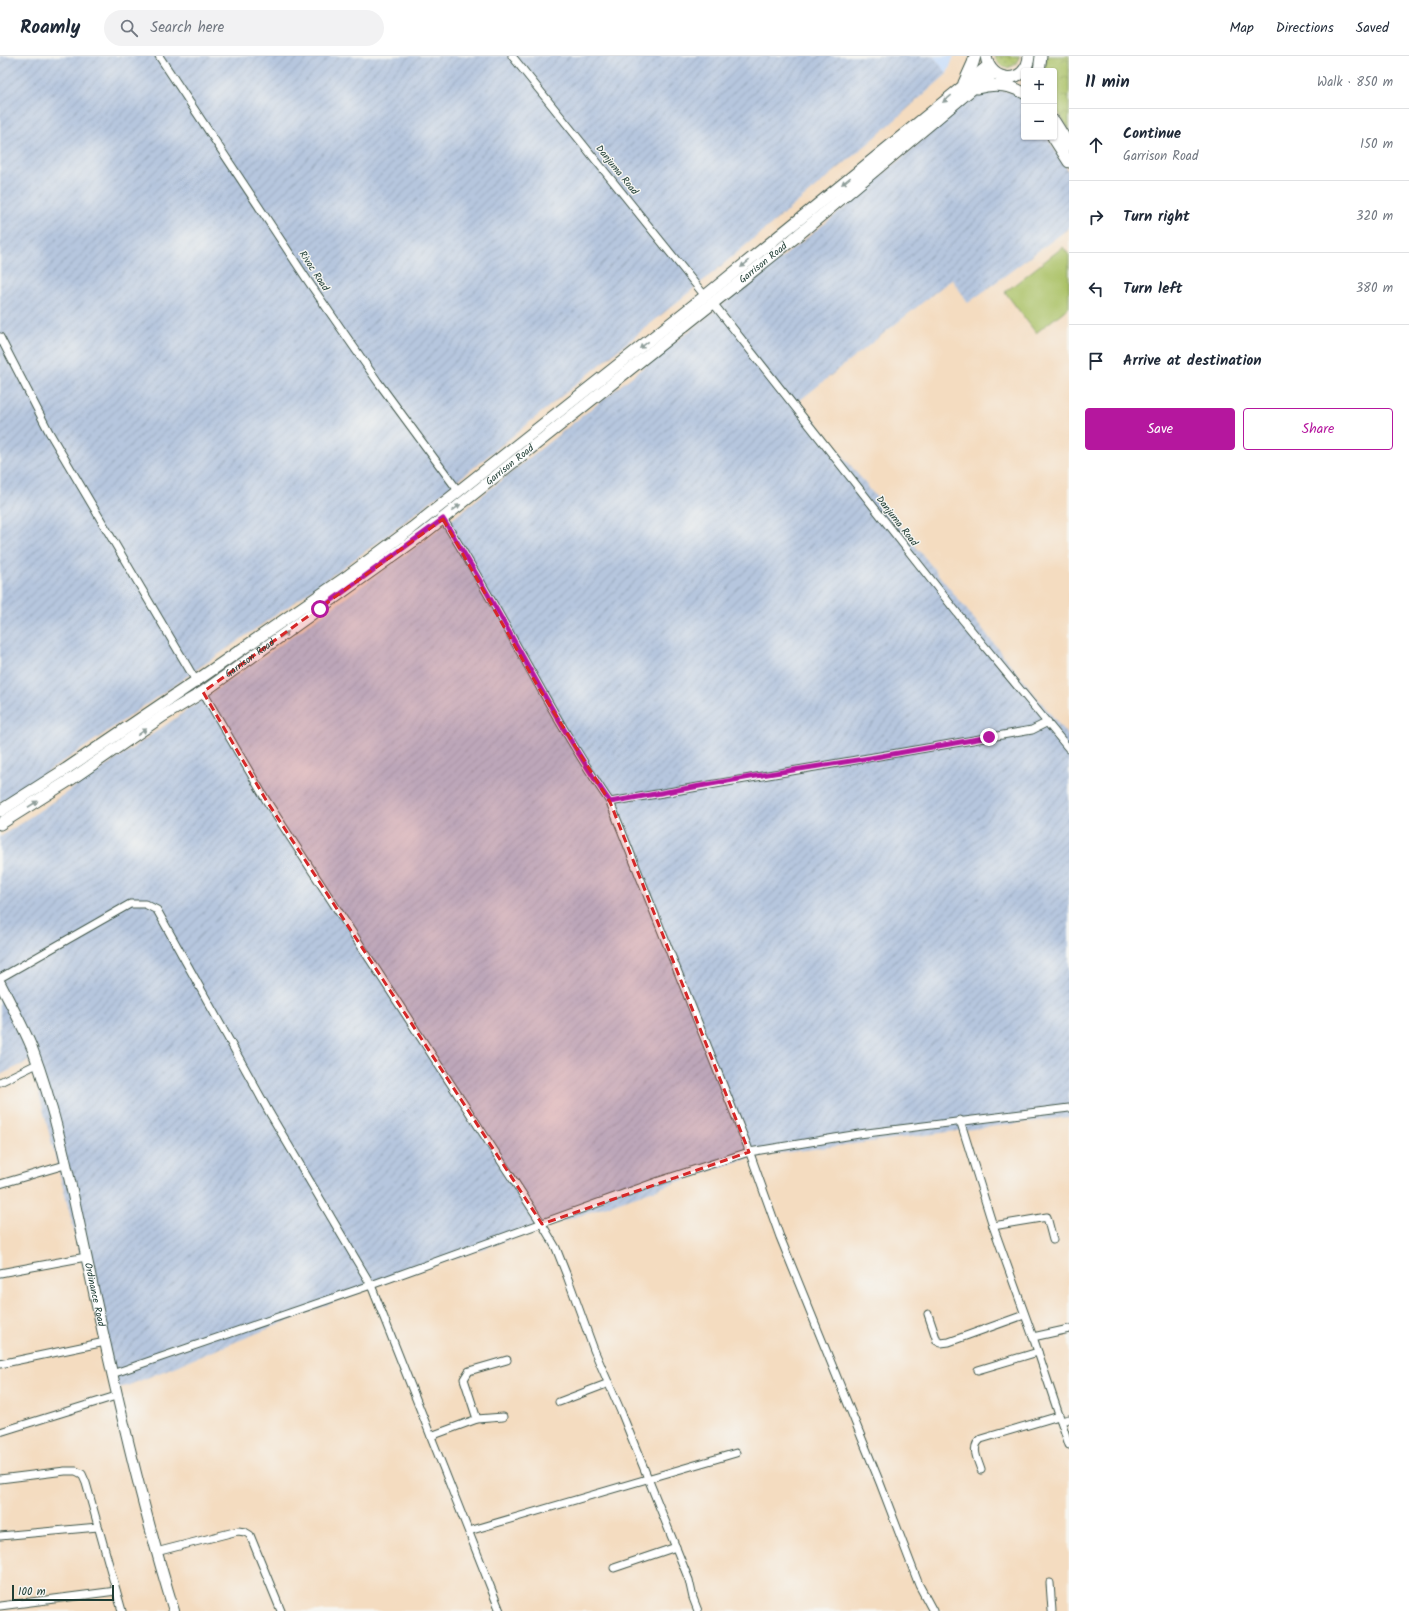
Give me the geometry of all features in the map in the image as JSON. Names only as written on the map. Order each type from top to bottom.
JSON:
[{"type":"main road","points":[[975,56],[968,76],[967,88],[986,85],[1003,85],[1011,86],[1021,91]]},
{"type":"main road","points":[[1025,68],[1029,56]]},
{"type":"main road","points":[[1039,68],[1041,56]]},
{"type":"main road","name":"Garrison Road","points":[[0,824],[121,746],[163,716],[203,692],[443,519],[967,88],[989,65]]},
{"type":"main road","points":[[989,65],[1002,77],[1021,73]]},
{"type":"main road","points":[[1057,126],[1069,145]]},
{"type":"main road","points":[[1055,140],[1069,162]]},
{"type":"main road","name":"Garrison Road","points":[[0,811],[66,769],[196,682],[364,565],[709,300]]},
{"type":"main road","points":[[0,829],[13,817]]},
{"type":"street","name":"Rivoc Road","points":[[159,56],[308,281],[378,382],[459,492]]},
{"type":"street","name":"Danjuma Road","points":[[512,56],[709,300],[957,613],[1069,748]]},
{"type":"street","points":[[0,337],[49,432],[196,682]]},
{"type":"street","points":[[443,519],[463,550],[537,685],[610,802],[749,1152],[780,1237],[880,1483],[919,1585],[933,1611]]},
{"type":"street","points":[[203,692],[266,800],[542,1224],[556,1248],[594,1350],[609,1383],[689,1580],[698,1611]]},
{"type":"street","points":[[610,802],[1032,730],[1048,722]]},
{"type":"street","points":[[0,978],[130,904],[145,904],[157,910],[271,1116],[371,1285],[500,1611]]},
{"type":"street","name":"Ordinance Road","points":[[0,983],[26,1033],[50,1105],[65,1165],[116,1396],[156,1552],[174,1611]]},
{"type":"street","points":[[0,1082],[37,1064]]},
{"type":"street","points":[[112,1374],[371,1285],[659,1181],[749,1152],[859,1134],[960,1120],[1069,1108]]},
{"type":"street","points":[[960,1120],[993,1226],[1033,1337],[1069,1445]]},
{"type":"street","points":[[0,1184],[65,1165]]},
{"type":"street","points":[[993,1226],[1047,1217],[1054,1240]]},
{"type":"street","points":[[0,1273],[86,1258]]},
{"type":"street","points":[[928,1314],[937,1342],[941,1343],[949,1342],[1024,1315]]},
{"type":"street","points":[[1033,1337],[1069,1329]]},
{"type":"street","points":[[0,1364],[105,1342]]},
{"type":"street","points":[[978,1370],[1038,1352]]},
{"type":"street","points":[[477,1419],[464,1379],[465,1375],[469,1371],[507,1360]]},
{"type":"street","points":[[559,1402],[609,1383]]},
{"type":"street","points":[[0,1432],[116,1396]]},
{"type":"street","points":[[431,1436],[477,1419],[502,1418]]},
{"type":"street","points":[[981,1470],[975,1447],[977,1442],[981,1439],[1060,1418],[1069,1419]]},
{"type":"street","points":[[468,1531],[736,1454]]},
{"type":"street","points":[[0,1479],[65,1471],[76,1471],[82,1474],[86,1483],[122,1611]]},
{"type":"street","points":[[0,1536],[98,1527]]},
{"type":"street","points":[[156,1552],[238,1531],[245,1532],[250,1535],[281,1611]]},
{"type":"street","points":[[614,1568],[676,1547]]},
{"type":"street","points":[[1050,1583],[1052,1611]]},
{"type":"street","points":[[0,1606],[116,1591]]},
{"type":"highlighted area","points":[[443,519],[537,685],[610,802],[749,1152],[542,1224],[266,800],[203,692]]},
{"type":"shaded area","points":[[0,56],[933,56],[947,74],[870,142],[703,281],[466,474],[388,535],[299,599],[82,749],[0,803]]},
{"type":"shaded area","points":[[933,56],[954,56],[947,74]]},
{"type":"shaded area","points":[[995,89],[1015,93],[1021,98],[1021,140],[1049,140],[1069,172],[1069,228],[968,303],[952,279],[799,401],[1069,737],[1069,1117],[766,1155],[736,1162],[376,1285],[127,1386],[115,1389],[37,1086],[29,1061],[0,1075],[0,837],[127,752],[289,639],[431,536],[848,205],[971,97],[979,93]]},
{"type":"green space","points":[[994,56],[1020,56],[1015,65],[1008,68],[1000,65]]},
{"type":"green space","points":[[1045,56],[1069,56],[1069,130],[1057,110],[1057,68],[1044,68]]},
{"type":"green space","points":[[1063,247],[1069,255],[1069,307],[1036,333],[1005,292]]},
{"type":"route","points":[[320,609],[443,519],[463,550],[537,685],[610,802],[989,737]]}]
